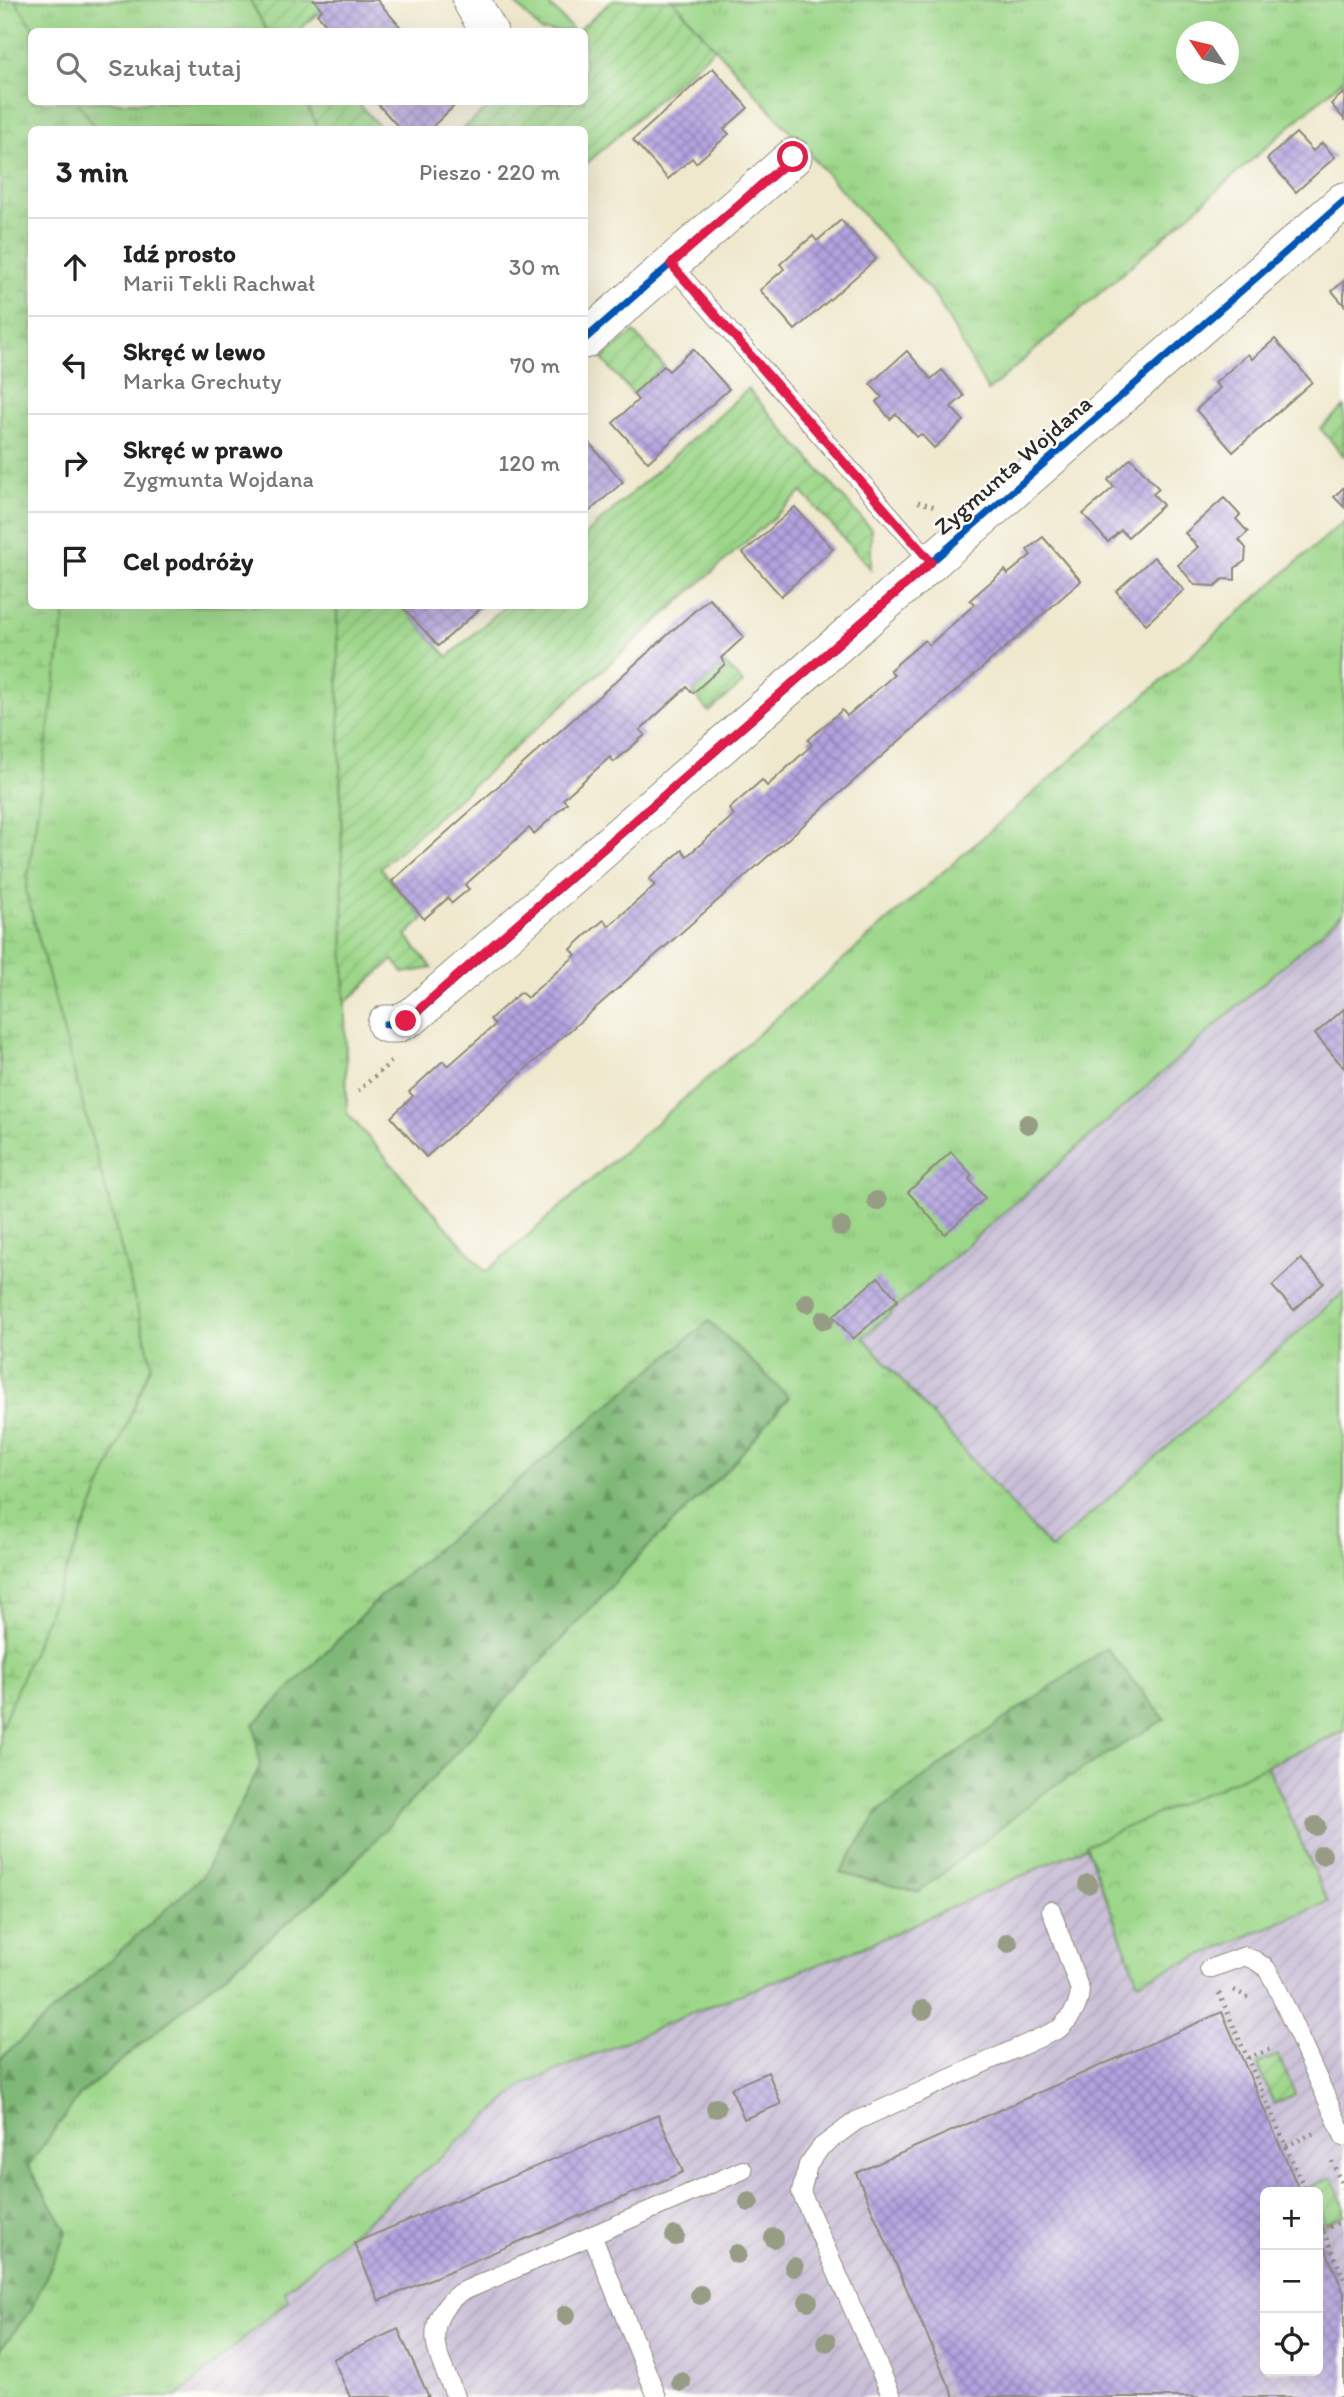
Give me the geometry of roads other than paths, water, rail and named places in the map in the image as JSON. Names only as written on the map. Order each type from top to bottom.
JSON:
[{"type":"street","points":[[471,0],[487,28]]},
{"type":"street","points":[[588,337],[793,157]]},
{"type":"street","name":"Zygmunta Wojdana","points":[[386,1024],[397,1024],[413,1016],[1344,201]]},
{"type":"lane","points":[[671,264],[931,562]]},
{"type":"lane","points":[[892,2397],[802,2192],[808,2165],[821,2147],[856,2121],[1059,2029],[1072,2016],[1079,2002],[1080,1990],[1051,1910]]},
{"type":"lane","points":[[1209,1969],[1245,1956],[1266,1968],[1282,1996],[1344,2137]]},
{"type":"lane","points":[[456,2397],[434,2340],[435,2326],[448,2302],[459,2293],[743,2170]]},
{"type":"lane","points":[[592,2235],[657,2397]]}]
